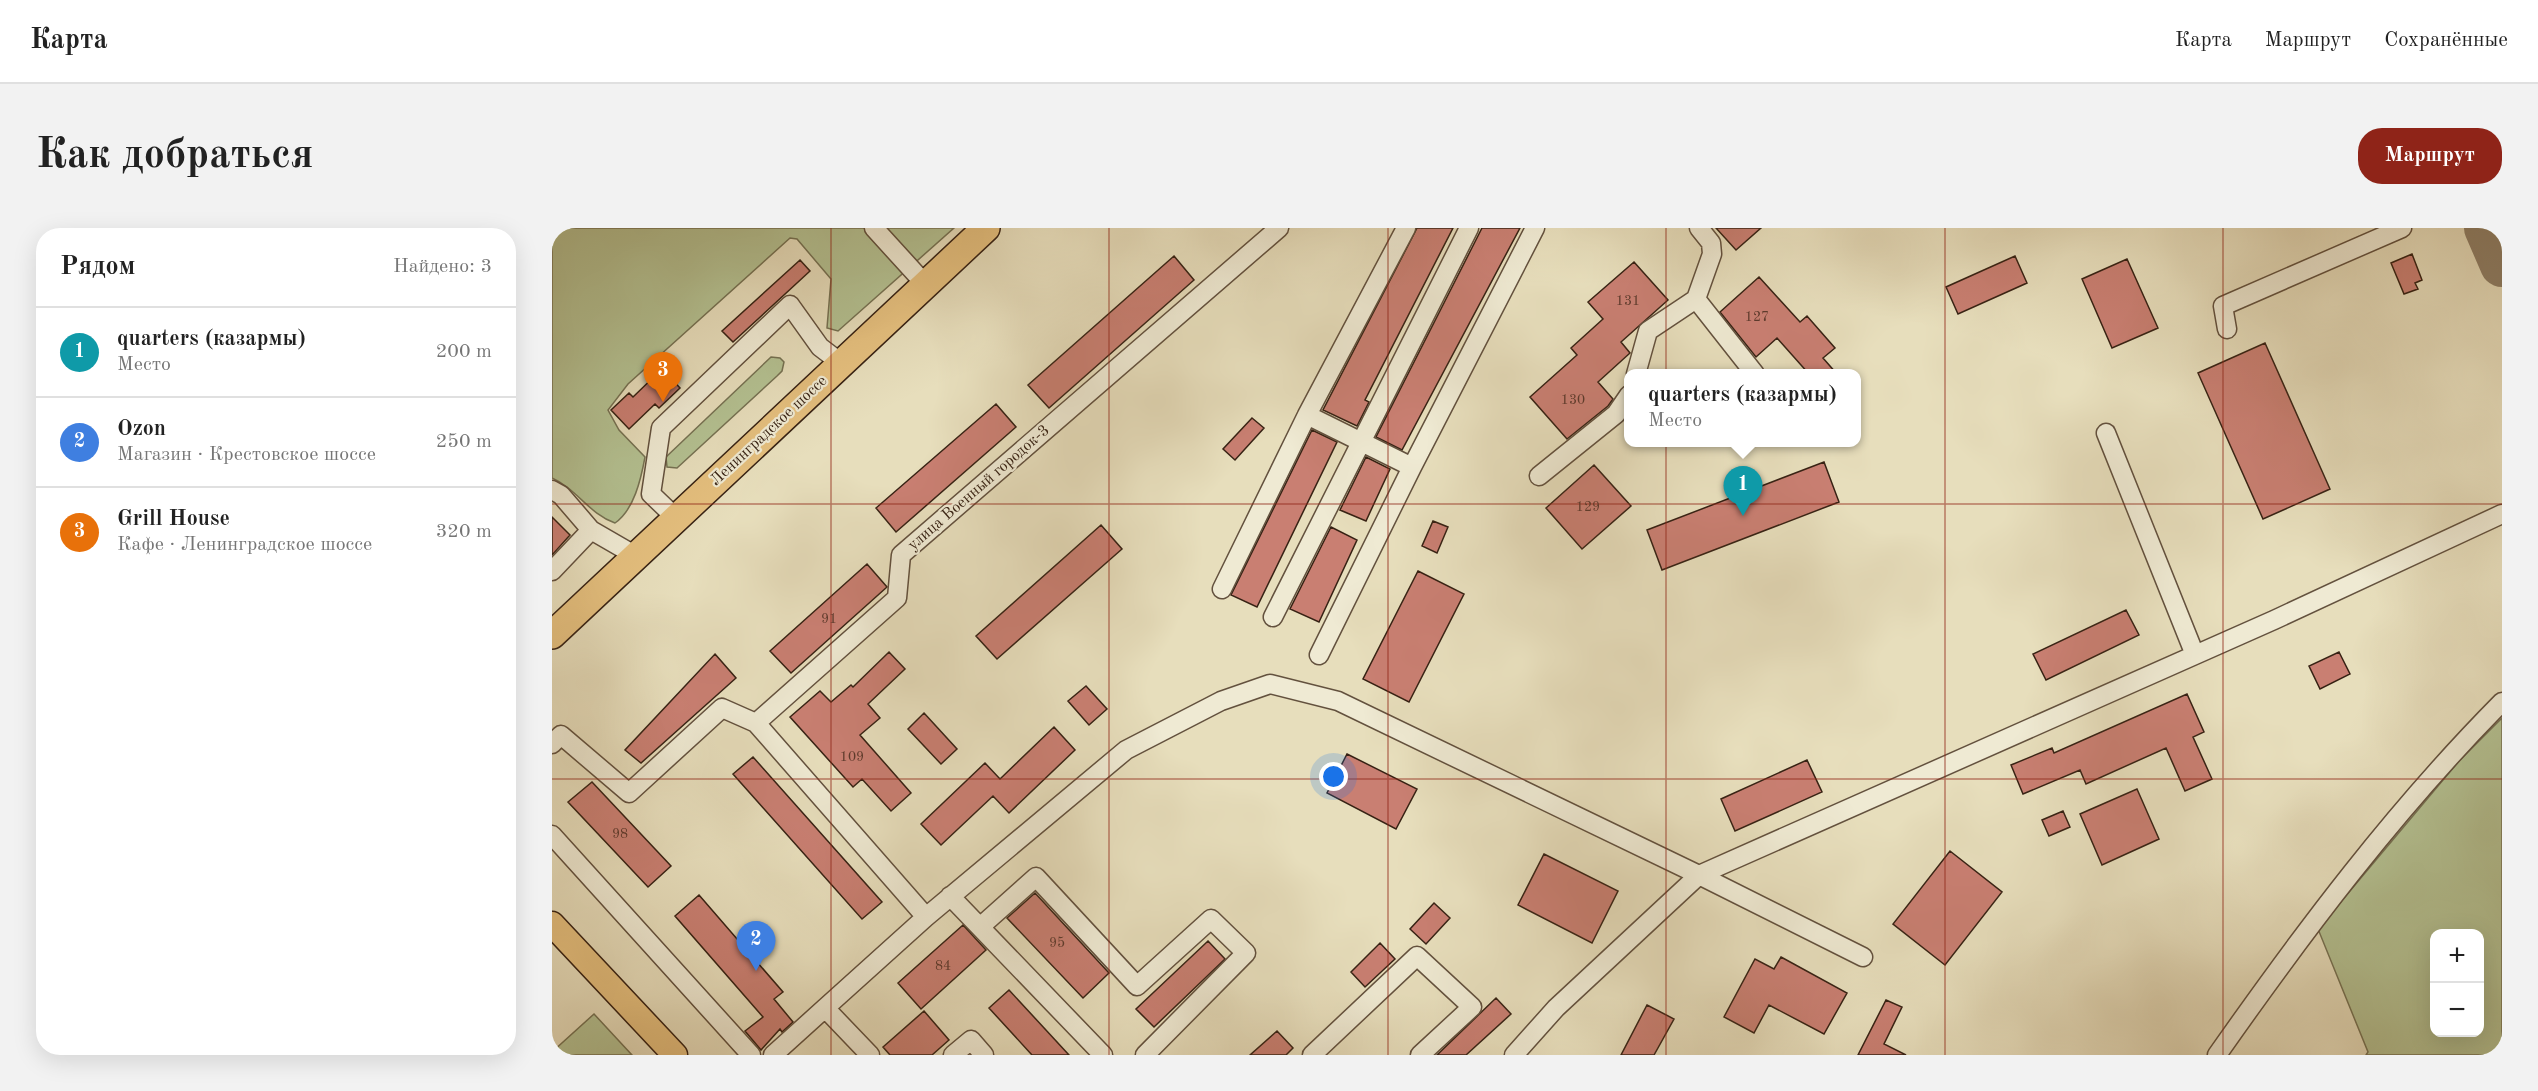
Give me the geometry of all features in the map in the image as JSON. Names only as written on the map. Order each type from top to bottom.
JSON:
[{"type":"highway","name":"Ленинградское шоссе","points":[[552,635],[986,228]]},
{"type":"main road","points":[[552,924],[675,1055]]},
{"type":"lane","points":[[874,228],[926,284]]},
{"type":"lane","name":"улица Военный городок-3","points":[[756,723],[897,598],[901,555],[1279,228]]},
{"type":"lane","points":[[1222,590],[1306,415],[1406,228]]},
{"type":"lane","points":[[1274,617],[1361,439],[1469,228]]},
{"type":"lane","points":[[1319,655],[1412,467],[1535,228]]},
{"type":"lane","points":[[1637,369],[1648,331],[1696,299],[1712,254],[1711,243],[1699,228]]},
{"type":"lane","points":[[2227,329],[2223,306],[2402,228]]},
{"type":"lane","points":[[1696,299],[1751,369]]},
{"type":"lane","points":[[676,518],[651,494],[661,428],[790,305],[820,346],[841,363]]},
{"type":"lane","points":[[1539,476],[1616,414],[1624,402]]},
{"type":"lane","points":[[1306,415],[1361,439],[1412,467]]},
{"type":"lane","points":[[2106,433],[2195,655]]},
{"type":"lane","points":[[552,490],[561,495],[591,530],[636,556]]},
{"type":"lane","points":[[1514,1055],[1556,1008],[1699,875],[2195,655],[2502,514]]},
{"type":"lane","points":[[552,571],[591,530]]},
{"type":"lane","points":[[773,1055],[950,896],[1126,750],[1221,701],[1270,684],[1338,701],[1699,875],[1863,957]]},
{"type":"lane","points":[[2217,1055],[2283,961],[2362,861],[2448,756],[2502,702]]},
{"type":"lane","points":[[552,744],[561,735],[629,793],[722,708],[756,723],[926,917]]},
{"type":"lane","points":[[552,835],[751,1055]]},
{"type":"lane","points":[[980,927],[1036,877],[1137,986],[1211,919],[1246,953],[1145,1055]]},
{"type":"lane","points":[[950,896],[1102,1055]]},
{"type":"lane","points":[[1312,1055],[1417,956],[1472,1007],[1420,1055]]},
{"type":"lane","points":[[825,1008],[870,1055]]},
{"type":"lane","points":[[953,1055],[971,1040],[984,1055]]},
{"type":"green space","points":[[552,228],[954,228],[838,331],[827,328],[831,279],[797,239],[790,238],[628,384],[608,410],[619,430],[645,457],[632,502],[615,523],[598,514],[569,488],[552,478]]},
{"type":"green space","points":[[771,357],[780,358],[784,362],[782,371],[677,468],[667,467],[666,457]]},
{"type":"green space","points":[[2502,718],[2502,1055],[2366,1055],[2368,1052],[2318,929],[2459,761]]},
{"type":"green space","points":[[594,1014],[632,1055],[552,1055],[552,1052]]},
{"type":"building","points":[[1417,228],[1453,228],[1365,400],[1369,402],[1357,426],[1323,410]]},
{"type":"building","points":[[1482,228],[1520,228],[1402,450],[1376,437]]},
{"type":"building","points":[[1716,228],[1761,228],[1736,250]]},
{"type":"building","points":[[2412,254],[2422,280],[2415,283],[2418,289],[2404,294],[2391,263]]},
{"type":"building","points":[[1174,256],[1194,280],[1049,408],[1028,385]]},
{"type":"building","points":[[2015,256],[2027,283],[1958,314],[1946,287]]},
{"type":"building","points":[[2127,259],[2158,328],[2112,348],[2082,279]]},
{"type":"building","points":[[800,260],[810,271],[733,342],[722,331]]},
{"type":"building","points":[[1634,262],[1668,300],[1621,342],[1630,353],[1598,382],[1613,399],[1608,406],[1567,439],[1530,397],[1577,355],[1571,348],[1603,319],[1588,302]]},
{"type":"building","points":[[1759,277],[1800,322],[1807,316],[1835,348],[1823,358],[1833,369],[1805,369],[1777,338],[1756,357],[1720,312]]},
{"type":"building","points":[[2265,343],[2330,489],[2263,519],[2198,373]]},
{"type":"building","points":[[662,369],[680,388],[659,408],[655,404],[629,429],[611,410],[629,393],[633,397]]},
{"type":"building","points":[[996,404],[1016,427],[896,532],[876,508]]},
{"type":"building","points":[[1252,418],[1264,428],[1235,460],[1223,449]]},
{"type":"building","points":[[1312,430],[1337,442],[1257,607],[1231,595]]},
{"type":"building","points":[[1366,457],[1390,469],[1366,521],[1340,510]]},
{"type":"building","points":[[1824,462],[1839,502],[1662,570],[1647,530]]},
{"type":"building","points":[[1594,465],[1631,506],[1582,549],[1546,508]]},
{"type":"building","points":[[552,517],[570,535],[552,555]]},
{"type":"building","points":[[1433,521],[1448,527],[1437,553],[1422,546]]},
{"type":"building","points":[[1101,525],[1122,549],[997,659],[976,636]]},
{"type":"building","points":[[1331,527],[1357,540],[1319,622],[1290,609]]},
{"type":"building","points":[[867,564],[887,587],[791,673],[770,651]]},
{"type":"building","points":[[1418,571],[1464,594],[1409,702],[1363,679]]},
{"type":"building","points":[[2126,610],[2139,635],[2046,680],[2033,654]]},
{"type":"building","points":[[889,652],[905,669],[868,704],[880,718],[860,735],[911,793],[891,811],[862,779],[853,787],[790,717],[820,691],[831,702],[851,685],[853,687]]},
{"type":"building","points":[[2339,652],[2350,674],[2320,689],[2309,666]]},
{"type":"building","points":[[715,654],[736,678],[641,763],[625,750]]},
{"type":"building","points":[[1086,686],[1107,709],[1089,725],[1068,701]]},
{"type":"building","points":[[2187,694],[2204,732],[2193,737],[2212,779],[2185,791],[2166,748],[2086,784],[2080,770],[2023,794],[2011,765],[2052,748],[2054,753]]},
{"type":"building","points":[[924,713],[957,749],[941,764],[908,729]]},
{"type":"building","points":[[1054,727],[1075,750],[1009,813],[993,796],[941,845],[921,824],[985,763],[1000,779]]},
{"type":"building","points":[[1347,754],[1417,789],[1396,829],[1327,793]]},
{"type":"building","points":[[753,757],[882,902],[862,919],[733,774]]},
{"type":"building","points":[[1807,760],[1822,792],[1735,831],[1721,799]]},
{"type":"building","points":[[592,782],[671,866],[648,887],[568,802]]},
{"type":"building","points":[[2137,789],[2159,839],[2102,865],[2080,814]]},
{"type":"building","points":[[2063,811],[2070,827],[2049,836],[2042,820]]},
{"type":"building","points":[[1950,851],[2002,892],[1945,965],[1893,924]]},
{"type":"building","points":[[1544,854],[1618,891],[1592,943],[1518,905]]},
{"type":"building","points":[[1035,893],[1109,973],[1083,998],[1007,918]]},
{"type":"building","points":[[699,895],[783,992],[774,999],[793,1022],[782,1032],[780,1029],[761,1050],[745,1031],[763,1017],[675,916]]},
{"type":"building","points":[[1434,903],[1450,918],[1426,944],[1410,929]]},
{"type":"building","points":[[963,925],[986,950],[921,1009],[898,983]]},
{"type":"building","points":[[1208,941],[1225,959],[1154,1027],[1136,1009]]},
{"type":"building","points":[[1380,943],[1395,959],[1365,987],[1351,972]]},
{"type":"building","points":[[1781,957],[1847,993],[1824,1034],[1769,1005],[1754,1033],[1724,1017],[1755,959],[1774,969]]},
{"type":"building","points":[[1009,990],[1069,1055],[1032,1055],[989,1008]]},
{"type":"building","points":[[1496,998],[1511,1014],[1466,1055],[1437,1055]]},
{"type":"building","points":[[1886,1000],[1902,1007],[1884,1044],[1906,1055],[1858,1055]]},
{"type":"building","points":[[1647,1005],[1674,1019],[1654,1055],[1621,1055]]},
{"type":"building","points":[[924,1011],[949,1040],[932,1055],[890,1055],[883,1047]]},
{"type":"building","points":[[1277,1031],[1293,1048],[1286,1055],[1250,1055]]},
{"type":"taxiway","points":[[2486,228],[2502,265]]},
{"type":"place","name":"Grill House","points":[[663,402]]},
{"type":"place","name":"quarters (казармы)","points":[[1743,516]]},
{"type":"place","name":"Ozon","points":[[756,971]]}]
